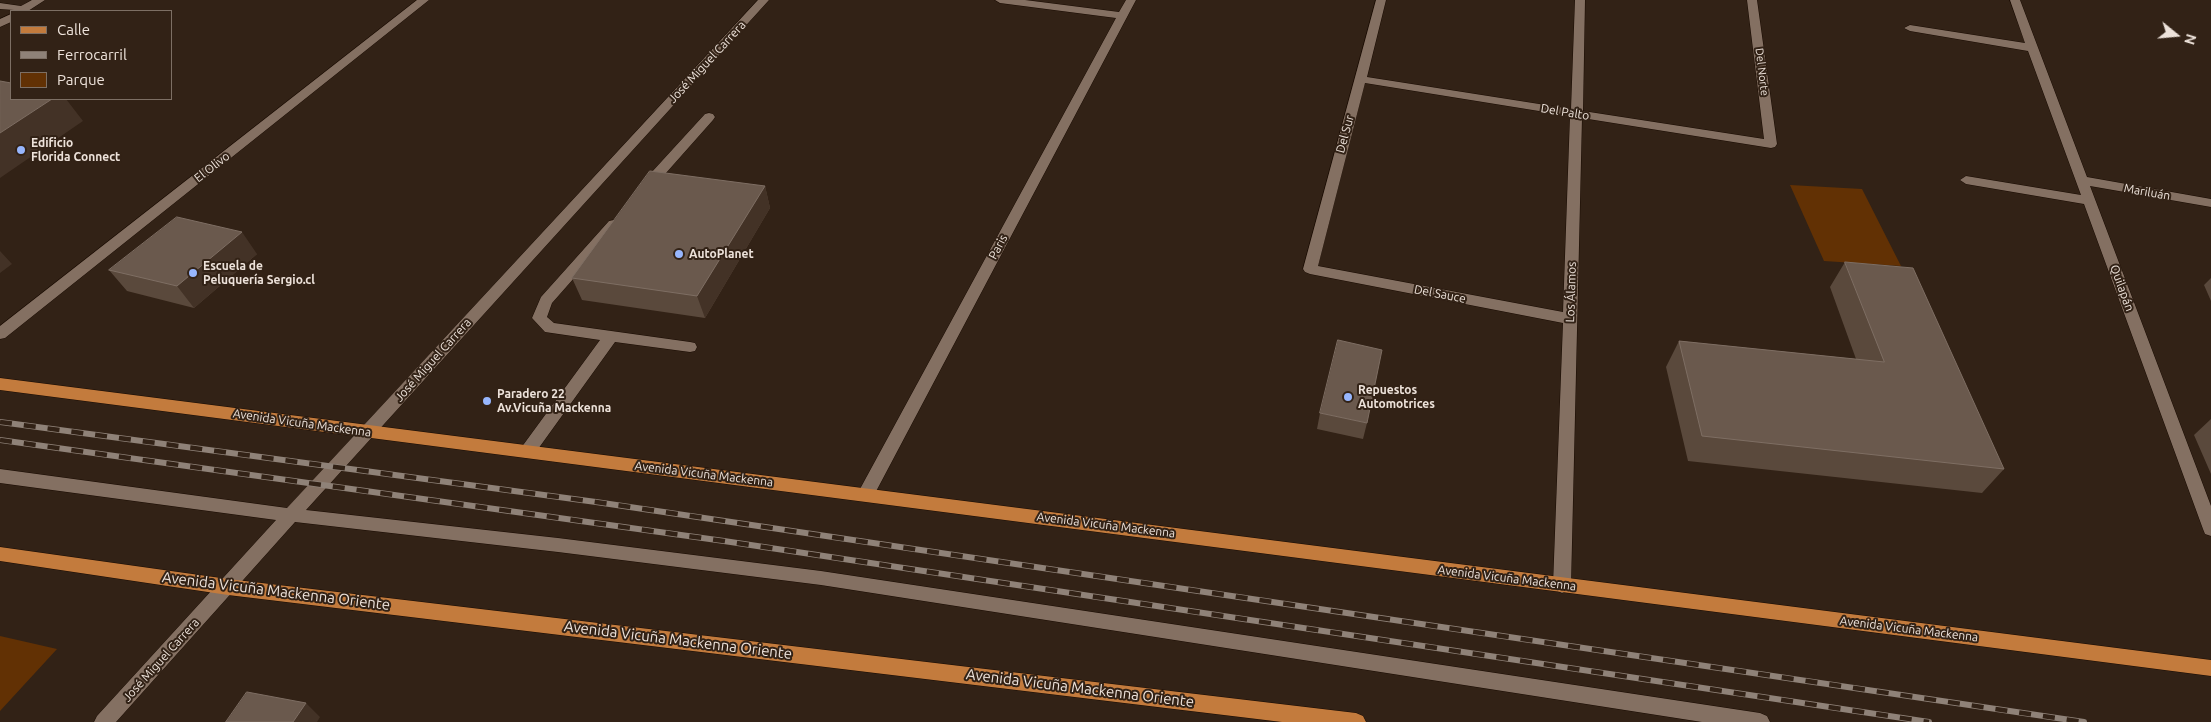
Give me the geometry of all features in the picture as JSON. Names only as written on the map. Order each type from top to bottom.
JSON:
[{"type":"main road","name":"Avenida Vicuña Mackenna","points":[[0,384],[2211,668]]},
{"type":"main road","name":"Avenida Vicuña Mackenna Oriente","points":[[0,554],[228,587],[1304,718],[1356,722]]},
{"type":"street","points":[[24,10],[40,0]]},
{"type":"street","name":"El Olivo","points":[[0,334],[424,0]]},
{"type":"street","name":"José Miguel Carrera","points":[[104,722],[228,587],[291,515],[764,0]]},
{"type":"street","points":[[1000,0],[1123,16]]},
{"type":"street","name":"Paris","points":[[866,494],[1131,0]]},
{"type":"street","name":"Del Sur","points":[[1310,269],[1381,0]]},
{"type":"street","name":"Los Álamos","points":[[1562,585],[1580,0]]},
{"type":"street","name":"Del Norte","points":[[1752,0],[1771,144]]},
{"type":"street","name":"Quilapán","points":[[2015,0],[2211,529]]},
{"type":"street","points":[[0,6],[18,10]]},
{"type":"street","points":[[1910,28],[2033,48]]},
{"type":"street","name":"Del Palto","points":[[1360,79],[1771,144]]},
{"type":"street","points":[[636,198],[709,117]]},
{"type":"street","points":[[1966,180],[2090,201]]},
{"type":"street","name":"Mariluán","points":[[2082,180],[2211,204]]},
{"type":"street","points":[[623,213],[546,302],[539,318],[550,328],[690,347]]},
{"type":"street","name":"Del Sauce","points":[[1310,269],[1571,319]]},
{"type":"street","points":[[527,452],[611,336]]},
{"type":"street","points":[[0,476],[291,515],[558,545],[821,578],[1760,722]]},
{"type":"green space","points":[[1790,185],[1862,189],[1901,266],[1824,261]]},
{"type":"green space","points":[[0,636],[57,649],[0,711]]},
{"type":"building","points":[[0,81],[10,83],[10,100],[50,100],[0,133]]},
{"type":"building","name":"AutoPlanet","points":[[650,171],[765,186],[697,296],[572,278]]},
{"type":"building","points":[[177,217],[242,232],[177,286],[109,270]]},
{"type":"building","points":[[1845,262],[1913,268],[2004,469],[1702,436],[1679,341],[1884,362]]},
{"type":"building","name":"Repuestos Automotrices","points":[[1338,340],[1382,350],[1367,423],[1320,413]]},
{"type":"building","points":[[247,692],[306,703],[293,722],[226,722]]},
{"type":"railway","points":[[0,422],[596,502],[2084,722]]},
{"type":"railway","points":[[0,440],[724,541],[1929,722]]},
{"type":"place","name":"Edificio Florida Connect","points":[[21,150]]},
{"type":"place","name":"AutoPlanet","points":[[679,254]]},
{"type":"place","name":"Escuela de Peluquería Sergio.cl","points":[[193,273]]},
{"type":"place","name":"Repuestos Automotrices","points":[[1348,397]]},
{"type":"place","name":"Paradero 22 Av.Vicuña Mackenna","points":[[487,401]]}]
